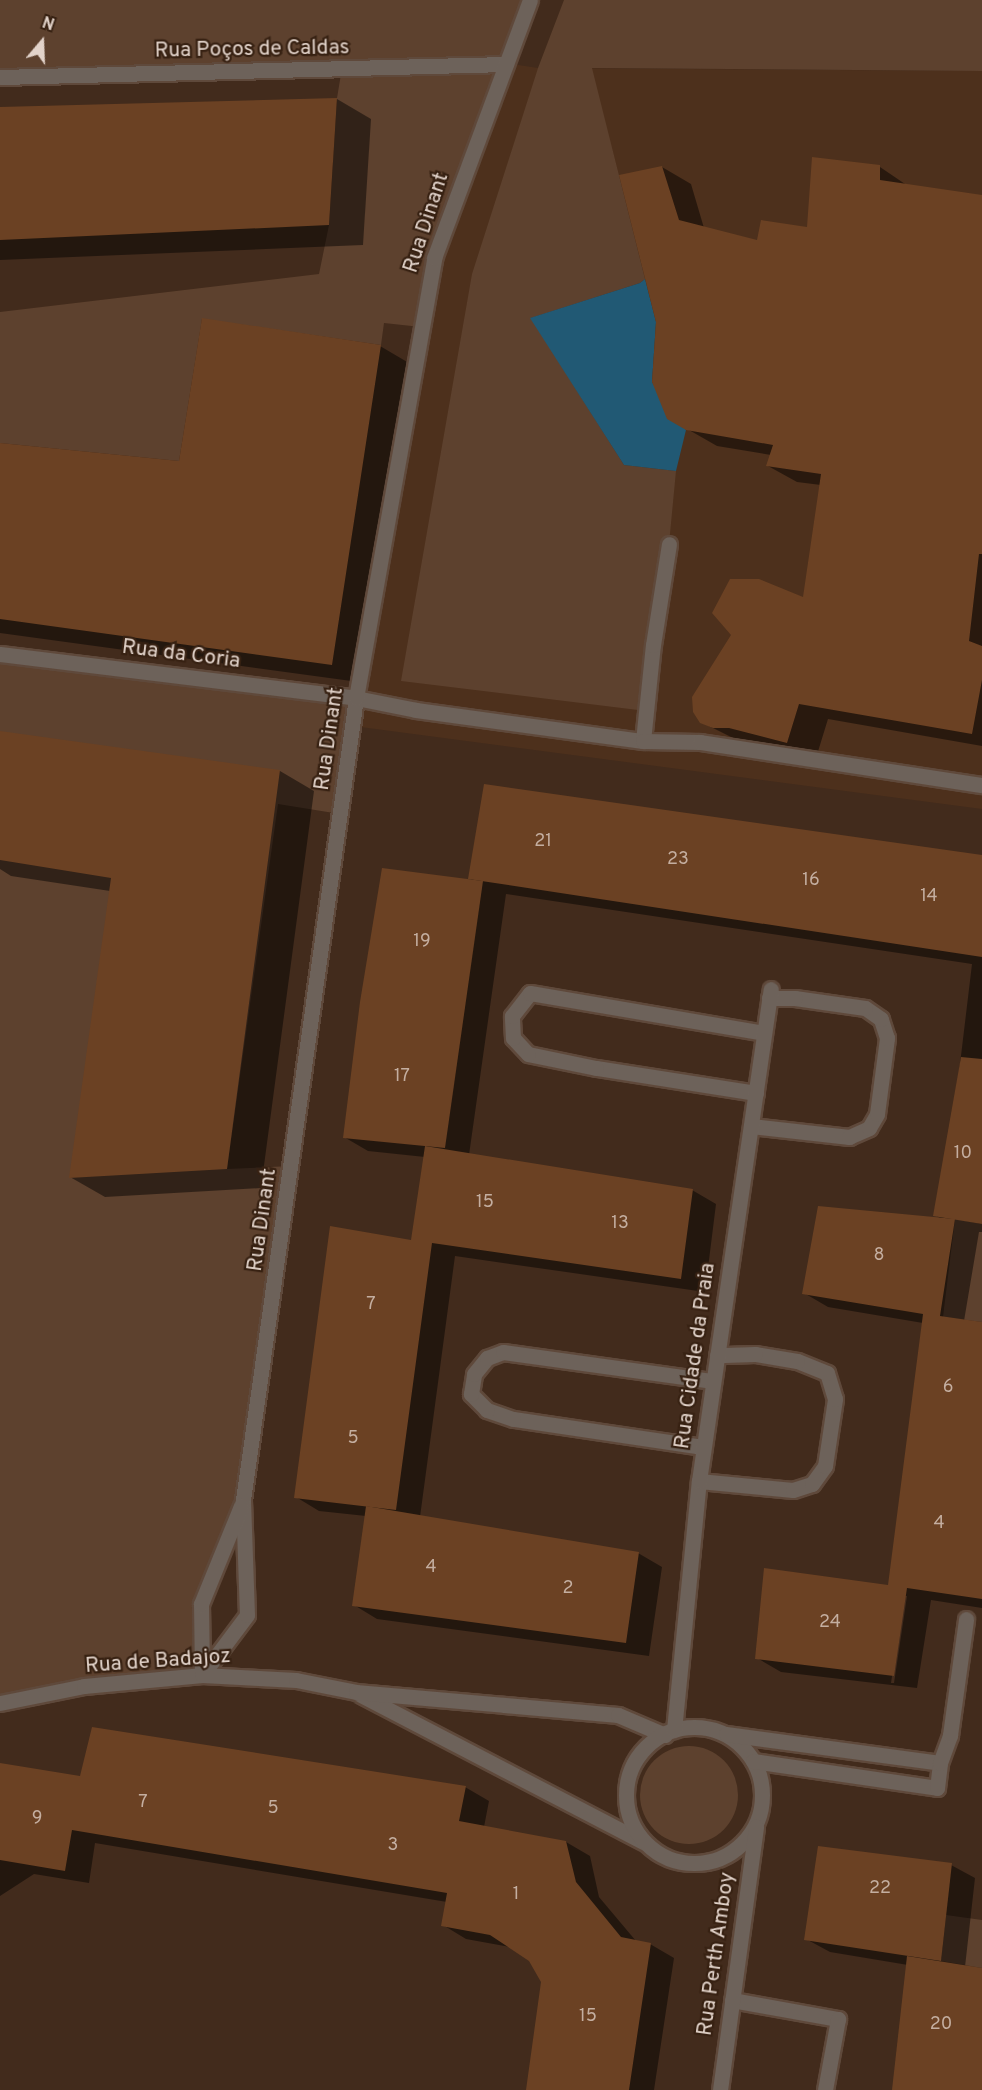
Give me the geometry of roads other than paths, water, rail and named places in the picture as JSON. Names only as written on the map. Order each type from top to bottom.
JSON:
[{"type":"street","name":"Rua Dinant","points":[[243,1500],[356,698],[434,258],[530,0]]},
{"type":"street","name":"Rua Poços de Caldas","points":[[0,77],[506,64]]},
{"type":"street","points":[[643,741],[653,645],[669,544]]},
{"type":"street","name":"Rua da Coria","points":[[0,654],[356,698],[416,710],[643,741],[700,742],[982,785]]},
{"type":"street","points":[[756,1093],[596,1068],[528,1054],[513,1038],[512,1016],[530,993],[764,1033]]},
{"type":"street","name":"Rua Cidade da Praia","points":[[669,1732],[703,1447],[770,994],[864,1008],[880,1019],[887,1038],[877,1114],[869,1128],[849,1137],[751,1126]]},
{"type":"street","points":[[703,1447],[513,1419],[487,1410],[471,1394],[474,1374],[487,1358],[503,1352],[713,1381]]},
{"type":"street","points":[[699,1481],[793,1490],[812,1484],[825,1466],[835,1399],[827,1373],[797,1361],[754,1354],[717,1354]]},
{"type":"street","points":[[202,1675],[201,1604],[243,1500]]},
{"type":"street","points":[[202,1675],[247,1615],[243,1500]]},
{"type":"street","points":[[753,1761],[937,1788],[940,1763],[950,1734],[966,1619]]},
{"type":"street","name":"Rua de Badajoz","points":[[0,1703],[84,1686],[202,1675],[296,1680],[356,1692]]},
{"type":"street","points":[[356,1692],[618,1715],[669,1732]]},
{"type":"street","points":[[356,1692],[643,1842],[661,1855],[683,1863],[705,1862],[726,1856],[744,1842],[757,1823],[762,1802],[761,1781],[753,1761],[740,1744],[722,1733]]},
{"type":"street","points":[[643,1842],[631,1823],[625,1800],[628,1777],[637,1756],[654,1740],[669,1732],[690,1727],[706,1728],[722,1733],[940,1763]]},
{"type":"street","name":"Rua Perth Amboy","points":[[720,2090],[757,1823]]},
{"type":"street","points":[[732,2000],[838,2019],[825,2090]]},
{"type":"water","points":[[645,279],[656,322],[652,382],[686,430],[676,471],[624,465],[530,318],[640,283]]}]
